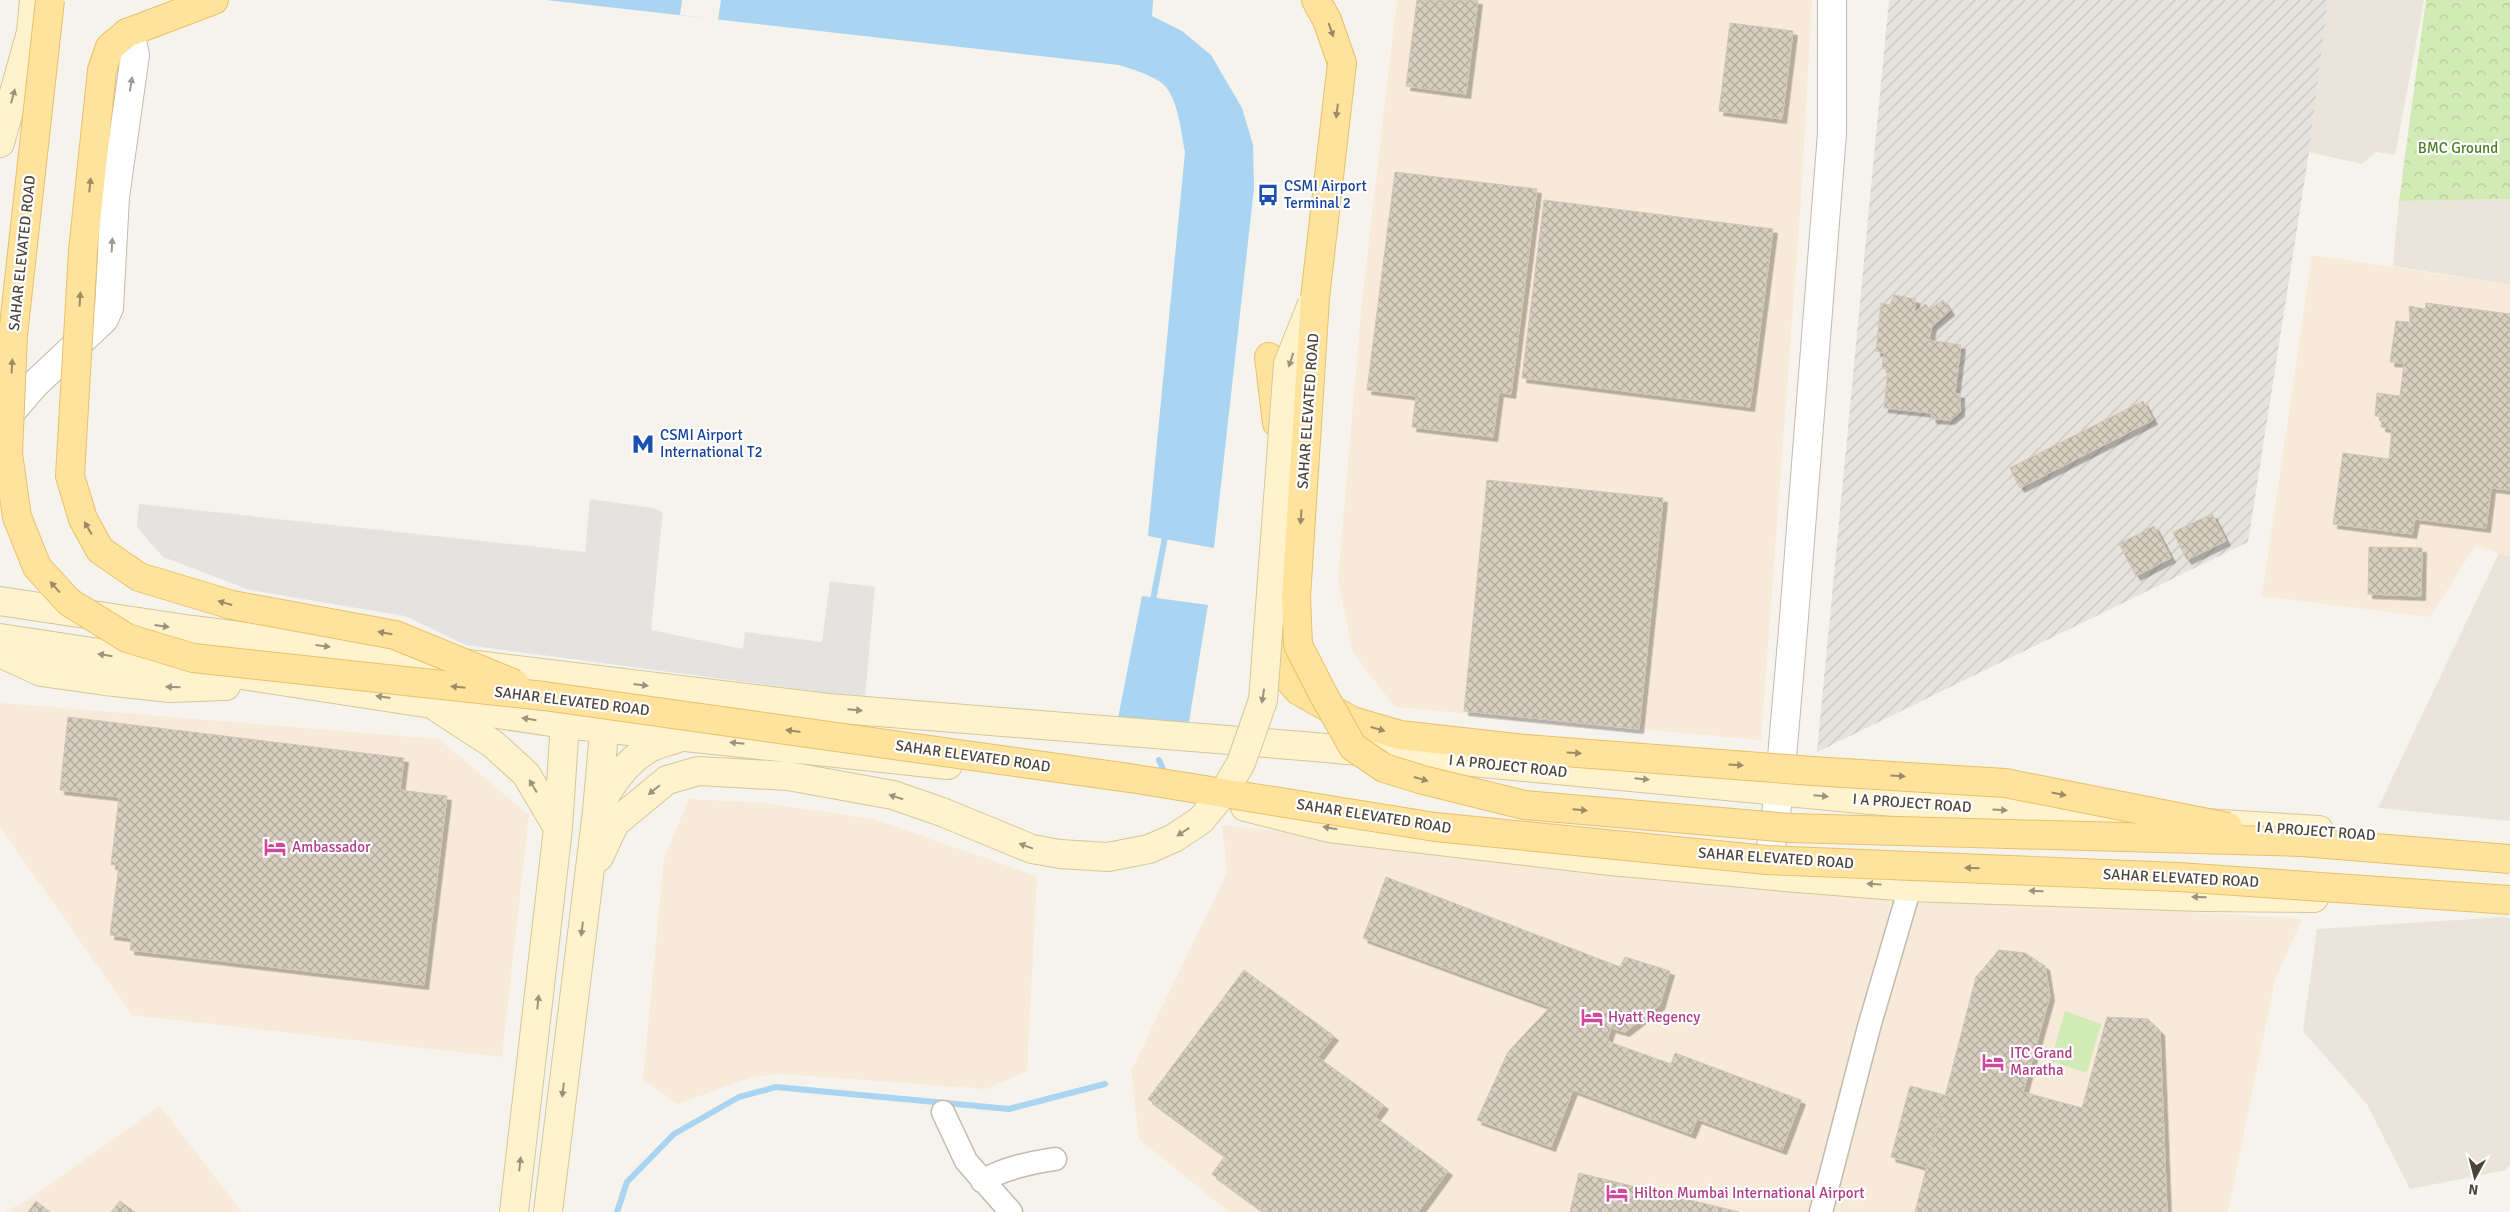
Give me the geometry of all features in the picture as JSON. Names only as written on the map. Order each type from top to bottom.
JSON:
[{"type":"main road","points":[[0,143],[31,32],[34,0]]},
{"type":"main road","name":"SAHAR ELEVATED ROAD","points":[[50,0],[13,335],[8,454],[17,517],[38,567],[69,602],[127,638],[193,658],[544,696],[1136,779],[1434,827],[1768,860],[2178,877],[2510,900]]},
{"type":"main road","points":[[214,0],[127,33],[110,47],[102,70],[83,251],[70,476],[83,519],[100,550],[139,578],[232,605],[395,635],[544,696]]},
{"type":"main road","name":"SAHAR ELEVATED ROAD","points":[[1316,0],[1327,20],[1342,63],[1315,298],[1296,597],[1298,645],[1353,747],[1384,768],[1423,780],[1524,805],[1790,828],[2302,842],[2510,859]]},
{"type":"main road","points":[[587,889],[600,855],[616,822],[667,780],[698,771],[788,776],[893,795],[942,812],[1032,849],[1060,854],[1108,857],[1149,849],[1174,838],[1201,820],[1224,792],[1241,763],[1263,700],[1288,364],[1315,298]]},
{"type":"main road","points":[[1269,357],[1278,426],[1263,565],[1262,609],[1277,666],[1298,691],[1352,722],[1400,735],[1526,749],[1812,771],[2005,783],[2302,842]]},
{"type":"main road","name":"I A PROJECT ROAD","points":[[0,601],[192,630],[828,708],[1314,747],[1924,805],[2306,829],[2510,846]]},
{"type":"main road","points":[[1,640],[41,672],[170,688],[291,684]]},
{"type":"main road","points":[[1,640],[564,724],[1182,791],[1329,828],[1611,861],[1910,887],[2202,897],[2510,900]]},
{"type":"main road","points":[[514,1212],[558,828],[564,724],[570,676]]},
{"type":"main road","points":[[548,1212],[597,811],[609,682]]},
{"type":"main road","points":[[431,704],[493,744],[526,774],[558,828]]},
{"type":"main road","points":[[597,811],[611,784],[626,766],[648,749],[682,737]]},
{"type":"street","points":[[1768,875],[1779,792],[1832,133],[1832,0]]},
{"type":"street","points":[[0,425],[35,384],[66,357],[104,319],[108,308],[115,197],[136,55],[132,41],[127,33]]},
{"type":"street","points":[[1821,1212],[1869,1027],[1910,887]]},
{"type":"street","points":[[944,1112],[966,1162],[1011,1212]]},
{"type":"street","points":[[982,1181],[998,1172],[1021,1165],[1056,1159]]},
{"type":"shaded area","points":[[1397,0],[1812,0],[1801,200],[1761,740],[1395,707],[1353,653],[1338,580],[1362,300]]},
{"type":"shaded area","points":[[1889,0],[2328,0],[2309,152],[2248,542],[1817,752]]},
{"type":"shaded area","points":[[2328,0],[2424,0],[2395,155],[2376,152],[2362,164],[2309,152]]},
{"type":"shaded area","points":[[2510,199],[2510,285],[2393,266],[2399,201]]},
{"type":"shaded area","points":[[2312,255],[2510,285],[2510,556],[2475,546],[2430,617],[2262,596]]},
{"type":"shaded area","points":[[590,499],[653,508],[663,512],[651,630],[743,649],[745,632],[822,642],[830,581],[875,587],[865,698],[466,645],[405,616],[250,590],[163,557],[137,527],[139,504],[585,552]]},
{"type":"shaded area","points":[[2499,553],[2510,556],[2510,821],[2378,808]]},
{"type":"shaded area","points":[[0,703],[439,739],[529,815],[502,1057],[132,1015],[0,827]]},
{"type":"shaded area","points":[[689,799],[764,803],[873,819],[1037,876],[1027,1071],[987,1089],[782,1074],[752,1077],[677,1104],[643,1079],[664,858]]},
{"type":"shaded area","points":[[1222,825],[1759,885],[2302,919],[2275,980],[2228,1212],[1229,1212],[1139,1139],[1131,1071],[1227,873]]},
{"type":"shaded area","points":[[2510,918],[2510,1165],[2506,1170],[2410,1189],[2367,1104],[2303,1031],[2317,929]]},
{"type":"shaded area","points":[[160,1106],[242,1212],[4,1212],[26,1201]]},
{"type":"green space","name":"BMC Ground","points":[[2426,0],[2510,0],[2510,199],[2399,201]]},
{"type":"green space","points":[[2065,1011],[2101,1024],[2087,1073],[2051,1061]]},
{"type":"water","points":[[546,0],[1153,0],[1152,16],[1182,31],[1211,55],[1242,108],[1253,145],[1254,188],[1214,548],[1148,536],[1185,152],[1177,110],[1170,94],[1162,83],[1119,65]]},
{"type":"water","points":[[1142,596],[1208,605],[1188,728],[1118,718]]},
{"type":"pier","points":[[682,0],[721,0],[718,20],[680,15]]},
{"type":"building","points":[[1417,0],[1478,0],[1466,94],[1406,86]]},
{"type":"building","points":[[1730,23],[1793,31],[1782,119],[1719,111]]},
{"type":"building","points":[[1395,172],[1537,189],[1511,394],[1499,392],[1493,437],[1412,427],[1416,396],[1367,390]]},
{"type":"building","points":[[1544,200],[1773,229],[1750,407],[1522,378]]},
{"type":"building","points":[[1894,295],[1915,299],[1915,312],[1926,304],[1929,310],[1943,300],[1950,311],[1932,326],[1929,340],[1961,345],[1955,393],[1960,394],[1960,412],[1950,420],[1932,419],[1931,413],[1884,408],[1888,369],[1882,368],[1884,353],[1876,351],[1881,303],[1890,305]]},
{"type":"building","points":[[2426,303],[2510,314],[2510,490],[2491,488],[2486,528],[2415,519],[2412,534],[2333,524],[2343,453],[2389,459],[2392,429],[2381,427],[2382,417],[2375,416],[2377,393],[2400,396],[2404,363],[2390,362],[2396,321],[2410,322],[2409,306],[2425,309]]},
{"type":"building","points":[[2143,401],[2153,420],[2020,488],[2010,468]]},
{"type":"building","points":[[1487,480],[1663,498],[1639,729],[1464,711]]},
{"type":"building","points":[[2212,514],[2226,541],[2187,560],[2173,532]]},
{"type":"building","points":[[2154,526],[2171,558],[2136,576],[2119,544]]},
{"type":"building","points":[[2369,547],[2422,548],[2421,596],[2368,594]]},
{"type":"building","points":[[68,717],[404,758],[400,790],[447,796],[424,985],[130,950],[132,938],[110,935],[119,865],[111,865],[119,797],[60,790]]},
{"type":"building","name":"Hyatt Regency","points":[[1386,877],[1620,967],[1625,957],[1670,971],[1660,1005],[1625,1032],[1611,1028],[1607,1041],[1671,1064],[1675,1053],[1801,1100],[1782,1150],[1697,1119],[1691,1134],[1573,1090],[1551,1147],[1477,1120],[1508,1052],[1550,1007],[1363,938]]},
{"type":"building","name":"ITC Grand Maratha","points":[[1999,950],[2025,953],[2045,966],[2050,996],[2023,1092],[2082,1108],[2107,1017],[2148,1019],[2160,1031],[2167,1212],[1915,1212],[1976,977]]},
{"type":"building","points":[[1244,970],[1334,1036],[1318,1057],[1384,1105],[1375,1117],[1448,1171],[1418,1212],[1264,1212],[1212,1174],[1225,1156],[1148,1099]]},
{"type":"building","points":[[1910,1086],[1945,1095],[1926,1167],[1891,1157]]},
{"type":"building","name":"Hilton Mumbai International Airport","points":[[1579,1173],[1739,1212],[1570,1212]]},
{"type":"building","points":[[36,1201],[50,1212],[28,1212]]},
{"type":"building","points":[[120,1201],[135,1212],[111,1212]]},
{"type":"waterway","points":[[1152,605],[1166,532]]},
{"type":"waterway","points":[[1159,760],[1166,776]]},
{"type":"waterway","points":[[617,1212],[627,1182],[674,1134],[739,1097],[776,1087],[1009,1109],[1105,1084]]},
{"type":"place","name":"CSMI Airport Terminal 2","points":[[1268,195]]},
{"type":"place","name":"CSMI Airport International T2","points":[[643,444]]},
{"type":"place","name":"Ambassador","points":[[275,847]]},
{"type":"place","name":"Hyatt Regency","points":[[1592,1017]]},
{"type":"place","name":"ITC Grand Maratha","points":[[1993,1062]]},
{"type":"place","name":"Hilton Mumbai International Airport","points":[[1617,1193]]}]
